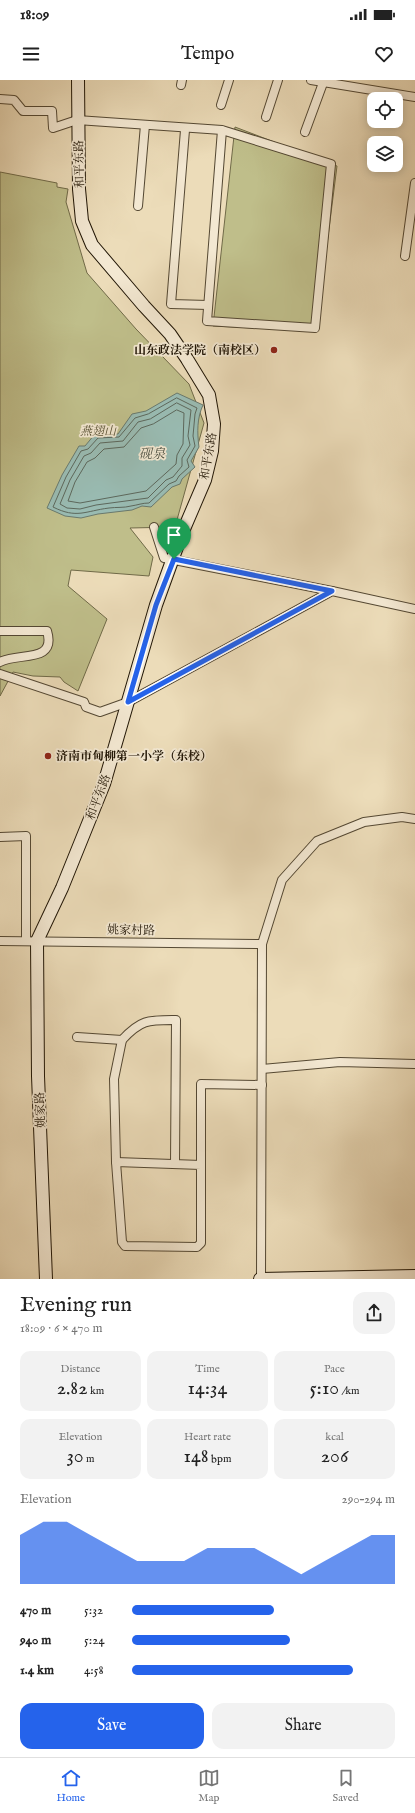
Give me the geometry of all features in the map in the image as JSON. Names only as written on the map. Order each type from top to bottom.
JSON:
[{"type":"main road","name":"和平东路","points":[[32,941],[62,888],[104,784],[156,605],[174,559],[181,536],[205,480],[212,451],[214,424],[209,395],[170,334],[92,245],[82,220],[79,189],[77,120],[78,80]]},
{"type":"main road","name":"姚家路","points":[[32,941],[46,1279]]},
{"type":"main road","points":[[261,1279],[415,1276]]},
{"type":"street","points":[[221,106],[229,80]]},
{"type":"street","points":[[266,117],[278,80]]},
{"type":"street","points":[[311,80],[415,97]]},
{"type":"street","points":[[305,132],[323,83]]},
{"type":"street","points":[[0,99],[14,100],[23,111],[52,111],[53,128],[77,120],[222,130],[331,164],[315,328],[207,321],[222,130]]},
{"type":"street","points":[[138,206],[145,125]]},
{"type":"street","points":[[185,130],[171,304],[208,305]]},
{"type":"street","points":[[405,256],[415,183]]},
{"type":"street","points":[[154,527],[164,558],[415,609]]},
{"type":"street","points":[[0,674],[84,702],[86,707],[100,712],[128,702],[332,591]]},
{"type":"street","points":[[0,631],[48,631],[50,639],[48,649],[42,653],[6,658],[0,662]]},
{"type":"street","points":[[261,1279],[262,944],[282,880],[317,841],[364,822],[402,817],[415,819]]},
{"type":"street","points":[[0,837],[26,836],[32,941]]},
{"type":"street","name":"姚家村路","points":[[0,941],[262,944]]},
{"type":"street","points":[[174,1164],[176,1020],[148,1020],[130,1031],[122,1040],[114,1078],[116,1162],[122,1242],[125,1246],[197,1247],[201,1243],[200,1084],[262,1085]]},
{"type":"street","points":[[77,1037],[122,1040]]},
{"type":"street","points":[[262,1069],[340,1062],[415,1064]]},
{"type":"street","points":[[116,1162],[201,1165]]},
{"type":"green space","points":[[235,127],[337,166],[316,331],[213,326]]},
{"type":"green space","name":"燕翅山","points":[[0,172],[57,183],[57,187],[68,189],[66,202],[87,273],[136,329],[189,384],[204,423],[175,527],[130,528],[153,557],[149,576],[71,570],[68,586],[107,619],[78,691],[64,682],[60,677],[33,676],[13,672],[0,696]]},
{"type":"water","name":"砚泉","points":[[177,393],[203,405],[198,425],[199,447],[191,461],[195,467],[182,479],[180,484],[172,487],[151,507],[142,506],[132,510],[98,514],[81,518],[65,516],[47,508],[62,475],[79,446],[85,446],[95,434],[118,434],[132,414],[146,411]]},
{"type":"place","name":"山东政法学院（南校区）","points":[[274,350]]},
{"type":"place","name":"济南市甸柳第一小学（东校）","points":[[48,756]]},
{"type":"route","points":[[174,559],[332,591],[128,702],[156,605],[174,559]]}]
